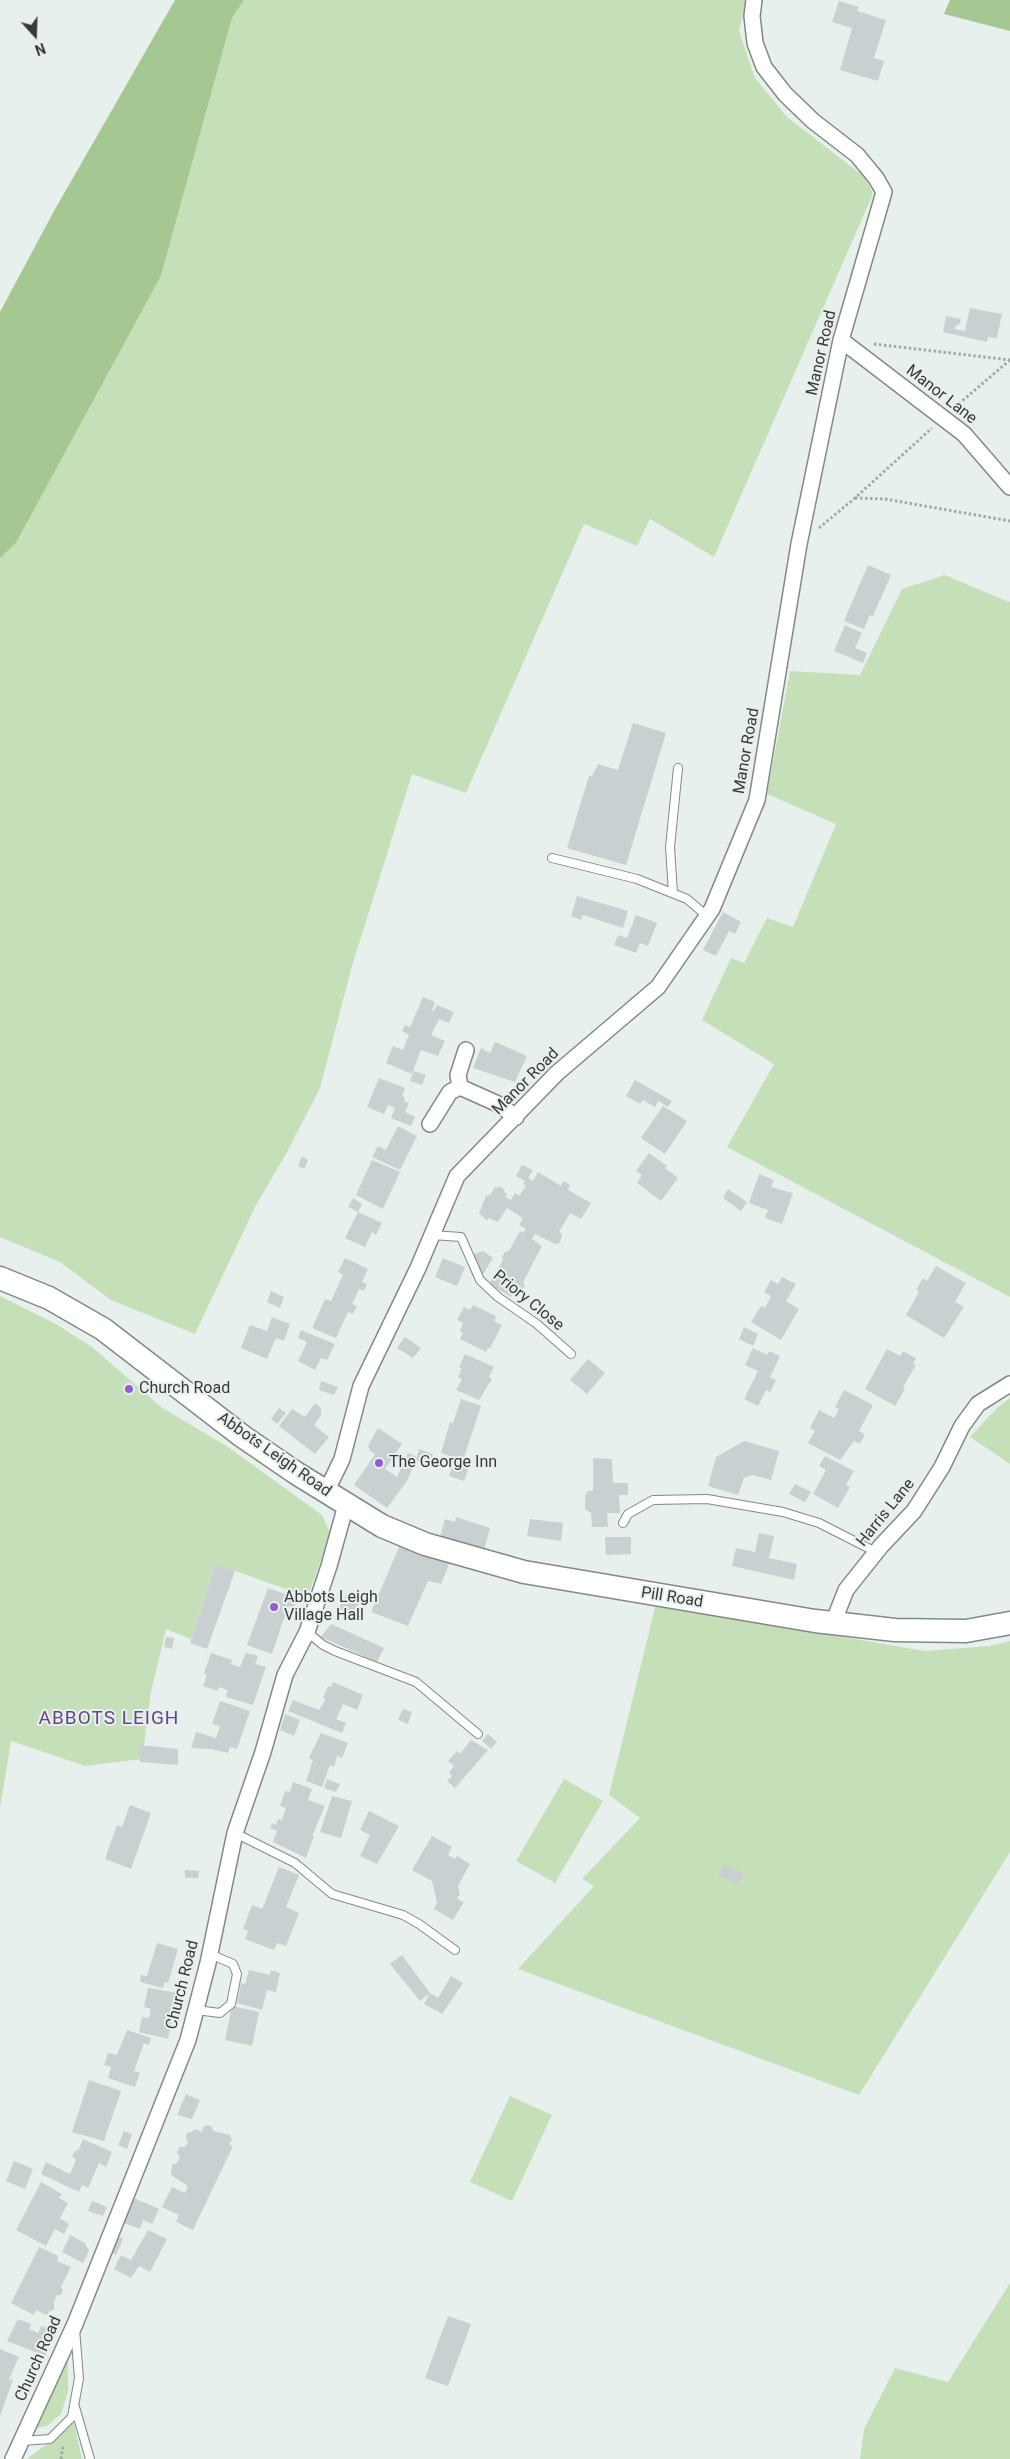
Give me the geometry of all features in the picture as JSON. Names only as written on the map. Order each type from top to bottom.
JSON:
[{"type":"main road","name":"Abbots Leigh Road","points":[[0,1278],[50,1298],[103,1329],[242,1436],[346,1505]]},
{"type":"main road","name":"Pill Road","points":[[346,1505],[382,1526],[411,1532],[425,1544],[524,1572],[832,1623],[895,1630],[966,1631],[1010,1623]]},
{"type":"street","name":"Manor Road","points":[[326,1492],[342,1459],[361,1386],[432,1235],[457,1176],[516,1117],[557,1072],[658,987],[712,910],[758,800],[799,544],[841,340],[884,192],[876,178],[857,155],[806,114],[786,94],[764,67],[755,43],[752,16],[754,0]]},
{"type":"street","name":"Manor Lane","points":[[841,340],[964,434],[1010,487]]},
{"type":"street","points":[[460,1087],[458,1074],[466,1050]]},
{"type":"street","points":[[460,1087],[498,1104],[516,1117]]},
{"type":"street","points":[[430,1124],[450,1092],[460,1087]]},
{"type":"street","name":"Harris Lane","points":[[832,1623],[846,1590],[876,1552],[914,1511],[942,1467],[962,1426],[978,1404],[1010,1384]]},
{"type":"street","name":"Church Road","points":[[13,2459],[75,2324],[188,2040],[210,1954],[235,1833],[263,1752],[285,1675],[307,1632],[329,1566],[346,1505]]},
{"type":"lane","points":[[673,894],[670,847],[678,768]]},
{"type":"lane","points":[[552,858],[637,879],[687,899],[708,916]]},
{"type":"lane","name":"Priory Close","points":[[432,1235],[461,1237],[480,1280],[498,1297],[537,1324],[571,1354]]},
{"type":"lane","points":[[623,1523],[628,1514],[653,1500],[707,1499],[783,1512],[819,1522],[876,1552]]},
{"type":"lane","points":[[307,1632],[323,1645],[335,1651],[416,1682],[478,1734]]},
{"type":"lane","points":[[235,1833],[296,1863],[332,1894],[403,1915],[455,1950]]},
{"type":"lane","points":[[196,2010],[220,2013],[231,2004],[237,1974],[233,1964],[210,1954]]},
{"type":"lane","points":[[21,2441],[50,2439],[72,2417],[79,2378],[75,2324]]},
{"type":"lane","points":[[74,2405],[90,2459]]},
{"type":"path","points":[[841,340],[1010,360]]},
{"type":"path","points":[[799,544],[855,498],[942,418],[1010,360]]},
{"type":"path","points":[[855,498],[885,499],[1010,521]]},
{"type":"green space","points":[[175,0],[244,0],[232,18],[161,276],[16,543],[0,558],[0,312],[54,211]]},
{"type":"green space","points":[[244,0],[746,0],[739,31],[755,78],[787,117],[866,178],[873,194],[714,557],[650,519],[637,546],[584,524],[466,793],[412,774],[352,966],[320,1088],[287,1152],[256,1205],[195,1334],[111,1300],[60,1262],[0,1237],[0,558],[16,543],[161,276],[232,18]]},
{"type":"green space","points":[[950,0],[1010,0],[1010,31],[944,14]]},
{"type":"green space","points":[[945,575],[1010,601],[1010,1297],[727,1147],[774,1064],[702,1020],[731,958],[744,963],[767,918],[793,927],[836,824],[767,794],[790,671],[860,675],[902,589]]},
{"type":"green space","points":[[0,1296],[56,1324],[92,1347],[161,1407],[228,1447],[322,1515],[330,1533],[308,1597],[216,1564],[191,1639],[166,1629],[151,1692],[142,1759],[85,1766],[11,1741],[0,1808]]},
{"type":"green space","points":[[1010,1398],[1010,1464],[970,1437],[998,1407]]},
{"type":"green space","points":[[656,1604],[924,1651],[990,1646],[1010,1641],[1010,1852],[859,2095],[518,1969],[594,1886],[582,1879],[640,1818],[609,1795]]},
{"type":"green space","points":[[564,1779],[603,1801],[555,1883],[516,1861]]},
{"type":"green space","points":[[510,2096],[552,2115],[512,2201],[470,2182]]},
{"type":"green space","points":[[1010,2283],[1010,2459],[860,2459],[864,2429],[895,2368],[948,2382]]},
{"type":"green space","points":[[68,2358],[68,2392],[61,2414],[47,2426],[37,2428],[36,2422],[63,2360]]},
{"type":"green space","points":[[74,2423],[82,2459],[27,2459],[64,2431]]},
{"type":"building","points":[[839,1],[859,7],[857,11],[886,20],[874,58],[884,61],[878,81],[840,70],[852,28],[832,22]]},
{"type":"building","points":[[970,308],[1002,314],[997,338],[988,337],[987,342],[943,332],[946,316],[961,319],[955,329],[965,331]]},
{"type":"building","points":[[868,565],[891,575],[873,616],[870,615],[864,629],[844,621]]},
{"type":"building","points":[[845,625],[862,633],[855,648],[867,653],[863,663],[834,651]]},
{"type":"building","points":[[633,723],[666,733],[626,865],[567,848],[589,776],[592,776],[598,764],[618,770]]},
{"type":"building","points":[[577,896],[628,911],[623,928],[583,915],[581,920],[571,916]]},
{"type":"building","points":[[723,912],[741,922],[735,934],[729,931],[716,956],[703,950]]},
{"type":"building","points":[[636,915],[657,923],[648,946],[640,943],[636,953],[614,945],[618,935],[627,938]]},
{"type":"building","points":[[423,997],[435,1002],[432,1011],[434,1011],[437,1005],[454,1012],[449,1023],[439,1019],[431,1035],[445,1041],[438,1056],[421,1050],[412,1074],[386,1063],[393,1046],[403,1050],[409,1035],[402,1031],[405,1025],[410,1027]]},
{"type":"building","points":[[495,1042],[527,1056],[515,1082],[473,1068],[481,1048],[490,1053]]},
{"type":"building","points":[[414,1071],[426,1075],[422,1085],[410,1081]]},
{"type":"building","points":[[379,1078],[405,1088],[402,1096],[405,1098],[404,1101],[409,1103],[405,1112],[415,1117],[411,1126],[391,1118],[395,1108],[388,1105],[384,1114],[367,1107]]},
{"type":"building","points":[[635,1080],[672,1101],[668,1107],[658,1101],[655,1107],[643,1100],[640,1104],[626,1096]]},
{"type":"building","points":[[663,1106],[687,1121],[665,1154],[641,1138]]},
{"type":"building","points":[[398,1126],[417,1136],[400,1170],[372,1157],[378,1146],[386,1150]]},
{"type":"building","points":[[649,1153],[667,1166],[665,1168],[678,1178],[661,1201],[637,1183],[642,1175],[636,1171]]},
{"type":"building","points":[[302,1156],[308,1160],[304,1169],[298,1166]]},
{"type":"building","points":[[372,1160],[400,1172],[383,1209],[356,1195]]},
{"type":"building","points":[[522,1165],[533,1170],[528,1178],[533,1181],[538,1172],[561,1186],[564,1181],[570,1185],[568,1190],[591,1203],[581,1219],[570,1213],[559,1232],[562,1234],[560,1243],[555,1244],[535,1234],[532,1239],[542,1246],[523,1282],[525,1286],[522,1290],[516,1290],[511,1297],[493,1286],[490,1282],[503,1260],[502,1257],[505,1252],[509,1251],[520,1231],[523,1233],[526,1229],[519,1225],[523,1218],[507,1208],[498,1222],[488,1218],[487,1221],[479,1213],[486,1196],[490,1195],[495,1187],[498,1188],[499,1186],[505,1190],[504,1192],[507,1194],[505,1197],[511,1200],[515,1193],[519,1196],[526,1186],[523,1184],[525,1181],[516,1176]]},
{"type":"building","points":[[759,1174],[774,1180],[771,1187],[793,1193],[782,1224],[765,1218],[768,1210],[749,1203]]},
{"type":"building","points":[[728,1189],[747,1202],[741,1211],[723,1198]]},
{"type":"building","points":[[353,1198],[362,1204],[358,1212],[348,1207]]},
{"type":"building","points":[[358,1212],[382,1223],[376,1235],[372,1232],[365,1247],[345,1238]]},
{"type":"building","points":[[483,1251],[493,1258],[482,1276],[475,1264],[474,1254]]},
{"type":"building","points":[[345,1258],[368,1269],[362,1282],[367,1284],[364,1291],[359,1289],[352,1304],[357,1306],[353,1314],[348,1312],[336,1338],[312,1328],[325,1299],[331,1301],[343,1275],[338,1272]]},
{"type":"building","points":[[443,1258],[465,1267],[457,1286],[435,1277]]},
{"type":"building","points":[[936,1266],[966,1283],[955,1302],[964,1307],[944,1338],[906,1315],[919,1292],[916,1290],[923,1278],[927,1281]]},
{"type":"building","points":[[782,1277],[796,1284],[786,1301],[799,1309],[781,1340],[751,1322],[761,1306],[765,1308],[771,1296],[764,1292],[771,1280],[778,1284]]},
{"type":"building","points":[[271,1291],[284,1297],[280,1308],[267,1302]]},
{"type":"building","points":[[473,1305],[496,1316],[494,1321],[502,1325],[486,1352],[460,1339],[463,1333],[460,1331],[463,1323],[457,1320],[464,1307],[470,1310]]},
{"type":"building","points":[[272,1317],[290,1324],[284,1341],[276,1338],[267,1359],[241,1348],[250,1325],[267,1331]]},
{"type":"building","points":[[744,1327],[758,1334],[753,1346],[739,1339]]},
{"type":"building","points":[[301,1330],[335,1344],[327,1360],[321,1358],[315,1370],[298,1361],[307,1342],[298,1338]]},
{"type":"building","points":[[405,1337],[421,1348],[413,1358],[397,1348]]},
{"type":"building","points":[[753,1348],[767,1355],[769,1351],[780,1356],[770,1377],[776,1380],[770,1392],[766,1390],[758,1406],[744,1399],[758,1371],[745,1365]]},
{"type":"building","points":[[887,1349],[900,1356],[903,1351],[916,1358],[913,1364],[916,1365],[903,1387],[905,1389],[895,1406],[865,1389]]},
{"type":"building","points":[[465,1354],[494,1367],[489,1377],[492,1379],[479,1400],[456,1390],[462,1379],[458,1377],[462,1368],[459,1367]]},
{"type":"building","points":[[588,1359],[605,1373],[587,1394],[570,1380]]},
{"type":"building","points":[[321,1381],[338,1387],[334,1395],[319,1390]]},
{"type":"building","points":[[844,1390],[873,1405],[859,1431],[865,1434],[860,1444],[854,1441],[840,1460],[808,1443],[815,1431],[810,1428],[819,1410],[834,1418],[839,1409],[835,1407]]},
{"type":"building","points":[[461,1399],[481,1406],[463,1460],[441,1453],[450,1422],[453,1423]]},
{"type":"building","points":[[315,1403],[321,1408],[321,1415],[314,1425],[329,1437],[315,1454],[279,1426],[292,1409],[305,1417]]},
{"type":"building","points":[[279,1408],[286,1413],[277,1424],[271,1419]]},
{"type":"building","name":"The George Inn","points":[[378,1428],[402,1444],[385,1469],[397,1477],[408,1453],[417,1457],[407,1481],[387,1508],[354,1485],[375,1454],[370,1451],[368,1446]]},
{"type":"building","points":[[744,1441],[779,1451],[771,1480],[752,1475],[744,1478],[738,1495],[708,1486],[716,1457]]},
{"type":"building","points":[[419,1449],[433,1454],[429,1465],[416,1461]]},
{"type":"building","points":[[825,1456],[854,1471],[846,1485],[850,1487],[838,1508],[813,1494],[826,1470],[819,1466]]},
{"type":"building","points":[[593,1458],[612,1459],[613,1483],[628,1483],[628,1495],[619,1495],[620,1513],[607,1513],[608,1527],[592,1527],[591,1513],[585,1509],[585,1495],[588,1491],[593,1491]]},
{"type":"building","points":[[454,1461],[469,1466],[464,1481],[449,1476]]},
{"type":"building","points":[[795,1484],[811,1492],[805,1502],[789,1494]]},
{"type":"building","points":[[456,1517],[490,1528],[484,1550],[440,1537],[445,1519],[455,1522]]},
{"type":"building","points":[[530,1519],[563,1523],[561,1541],[527,1536]]},
{"type":"building","points":[[759,1533],[774,1536],[769,1558],[797,1564],[794,1580],[732,1566],[736,1548],[755,1552]]},
{"type":"building","points":[[605,1537],[631,1537],[631,1554],[606,1555]]},
{"type":"building","points":[[400,1545],[450,1562],[441,1584],[428,1581],[408,1626],[371,1612]]},
{"type":"building","points":[[216,1564],[235,1571],[207,1649],[190,1643]]},
{"type":"building","points":[[268,1588],[297,1598],[293,1608],[288,1606],[272,1654],[247,1645]]},
{"type":"building","points":[[346,1595],[359,1603],[352,1615],[339,1608]]},
{"type":"building","points":[[331,1624],[384,1648],[377,1662],[321,1637]]},
{"type":"building","points":[[166,1637],[174,1638],[172,1649],[164,1647]]},
{"type":"building","points":[[211,1653],[232,1660],[231,1664],[240,1667],[246,1653],[258,1656],[255,1664],[266,1667],[253,1705],[226,1697],[228,1690],[219,1687],[218,1691],[203,1686],[207,1675],[204,1673]]},
{"type":"building","points":[[333,1682],[363,1695],[357,1710],[343,1704],[336,1719],[346,1723],[342,1733],[288,1711],[293,1700],[319,1710],[326,1699],[323,1698],[328,1686],[331,1687]]},
{"type":"building","points":[[220,1701],[250,1711],[237,1749],[230,1747],[228,1753],[211,1749],[191,1748],[196,1732],[216,1738],[220,1726],[212,1724]]},
{"type":"building","points":[[403,1709],[412,1712],[408,1724],[398,1720]]},
{"type":"building","points":[[285,1714],[300,1720],[294,1736],[280,1730]]},
{"type":"building","points":[[321,1733],[348,1743],[342,1758],[337,1756],[334,1767],[330,1765],[322,1787],[306,1781],[313,1760],[309,1758]]},
{"type":"building","points":[[488,1734],[497,1742],[491,1749],[482,1741]]},
{"type":"building","points":[[471,1740],[488,1750],[455,1788],[447,1781],[452,1776],[449,1773],[454,1766],[448,1761],[457,1751],[460,1754]]},
{"type":"building","points":[[140,1745],[178,1749],[178,1765],[140,1762]]},
{"type":"building","points":[[327,1779],[340,1784],[336,1792],[324,1788]]},
{"type":"building","points":[[293,1782],[312,1789],[308,1800],[325,1806],[312,1836],[314,1836],[306,1858],[273,1842],[277,1831],[270,1828],[272,1823],[276,1825],[278,1819],[282,1820],[286,1808],[280,1806],[285,1791],[290,1792]]},
{"type":"building","points":[[332,1796],[352,1801],[341,1838],[320,1832]]},
{"type":"building","points":[[130,1805],[151,1813],[131,1869],[105,1859],[117,1825],[122,1827]]},
{"type":"building","points":[[369,1811],[399,1826],[377,1864],[360,1856],[370,1835],[360,1830]]},
{"type":"building","points":[[432,1836],[452,1847],[448,1855],[455,1859],[457,1856],[470,1864],[458,1886],[460,1894],[457,1899],[464,1902],[453,1920],[434,1909],[437,1902],[432,1881],[412,1870]]},
{"type":"building","points":[[724,1864],[744,1874],[738,1885],[718,1875]]},
{"type":"building","points":[[279,1867],[299,1875],[286,1907],[299,1913],[286,1946],[277,1943],[274,1950],[245,1939],[248,1931],[243,1929],[252,1905],[262,1909]]},
{"type":"building","points":[[185,1870],[199,1871],[198,1878],[185,1878]]},
{"type":"building","points":[[157,1943],[178,1949],[168,1983],[164,1982],[163,1988],[140,1982],[141,1975],[147,1976]]},
{"type":"building","points":[[402,1955],[430,1993],[420,2001],[390,1964]]},
{"type":"building","points":[[249,1970],[270,1975],[271,1970],[280,1973],[276,1992],[267,1990],[262,2010],[237,2003],[241,1983],[245,1984]]},
{"type":"building","points":[[451,1976],[463,1983],[442,2014],[424,2004],[430,1993],[438,1998]]},
{"type":"building","points":[[148,1988],[178,1993],[168,2039],[139,2032],[142,2017],[149,2018],[151,2009],[144,2007]]},
{"type":"building","points":[[232,2006],[259,2012],[252,2046],[225,2040]]},
{"type":"building","points":[[127,2030],[151,2038],[149,2045],[144,2043],[134,2071],[140,2073],[135,2087],[108,2078],[111,2067],[104,2065],[108,2053],[117,2055]]},
{"type":"building","points":[[89,2080],[121,2091],[104,2141],[72,2132]]},
{"type":"building","points":[[186,2094],[200,2100],[192,2119],[177,2115]]},
{"type":"building","points":[[208,2125],[212,2127],[213,2131],[230,2135],[232,2140],[229,2144],[233,2146],[193,2230],[176,2222],[179,2215],[162,2207],[172,2187],[185,2193],[188,2186],[171,2175],[172,2165],[177,2163],[180,2157],[177,2153],[179,2147],[185,2147],[188,2142],[187,2133],[192,2132],[194,2129],[202,2132],[203,2127]]},
{"type":"building","points":[[124,2131],[132,2134],[127,2149],[118,2145]]},
{"type":"building","points":[[83,2139],[112,2152],[106,2167],[99,2163],[88,2188],[82,2185],[79,2192],[41,2174],[46,2162],[70,2174],[76,2160],[72,2156],[76,2150],[78,2151]]},
{"type":"building","points":[[14,2161],[33,2169],[25,2189],[6,2181]]},
{"type":"building","points":[[41,2182],[62,2194],[59,2198],[68,2203],[60,2218],[69,2224],[64,2234],[55,2229],[46,2246],[16,2230]]},
{"type":"building","points":[[129,2196],[159,2209],[152,2224],[143,2220],[140,2229],[119,2221]]},
{"type":"building","points":[[92,2201],[107,2207],[103,2216],[88,2211]]},
{"type":"building","points":[[148,2230],[167,2239],[150,2272],[139,2266],[131,2278],[114,2269],[121,2255],[131,2260]]},
{"type":"building","points":[[70,2235],[85,2243],[89,2251],[83,2263],[62,2252]]},
{"type":"building","points":[[115,2235],[123,2239],[116,2255],[108,2252]]},
{"type":"building","points":[[39,2247],[58,2256],[57,2261],[71,2267],[61,2287],[63,2291],[61,2295],[57,2295],[54,2302],[54,2310],[49,2311],[47,2315],[36,2310],[34,2315],[11,2303]]},
{"type":"building","points":[[448,2316],[471,2324],[448,2386],[425,2378]]},
{"type":"building","points":[[18,2319],[31,2324],[29,2329],[38,2333],[41,2326],[55,2331],[45,2356],[7,2341]]},
{"type":"building","points":[[0,2349],[19,2357],[9,2379],[13,2380],[0,2416]]},
{"type":"place","name":"Church Road","points":[[129,1389]]},
{"type":"place","name":"The George Inn","points":[[379,1463]]},
{"type":"place","name":"Abbots Leigh Village Hall","points":[[274,1607]]},
{"type":"district","name":"ABBOTS LEIGH","points":[[109,1719]]}]
